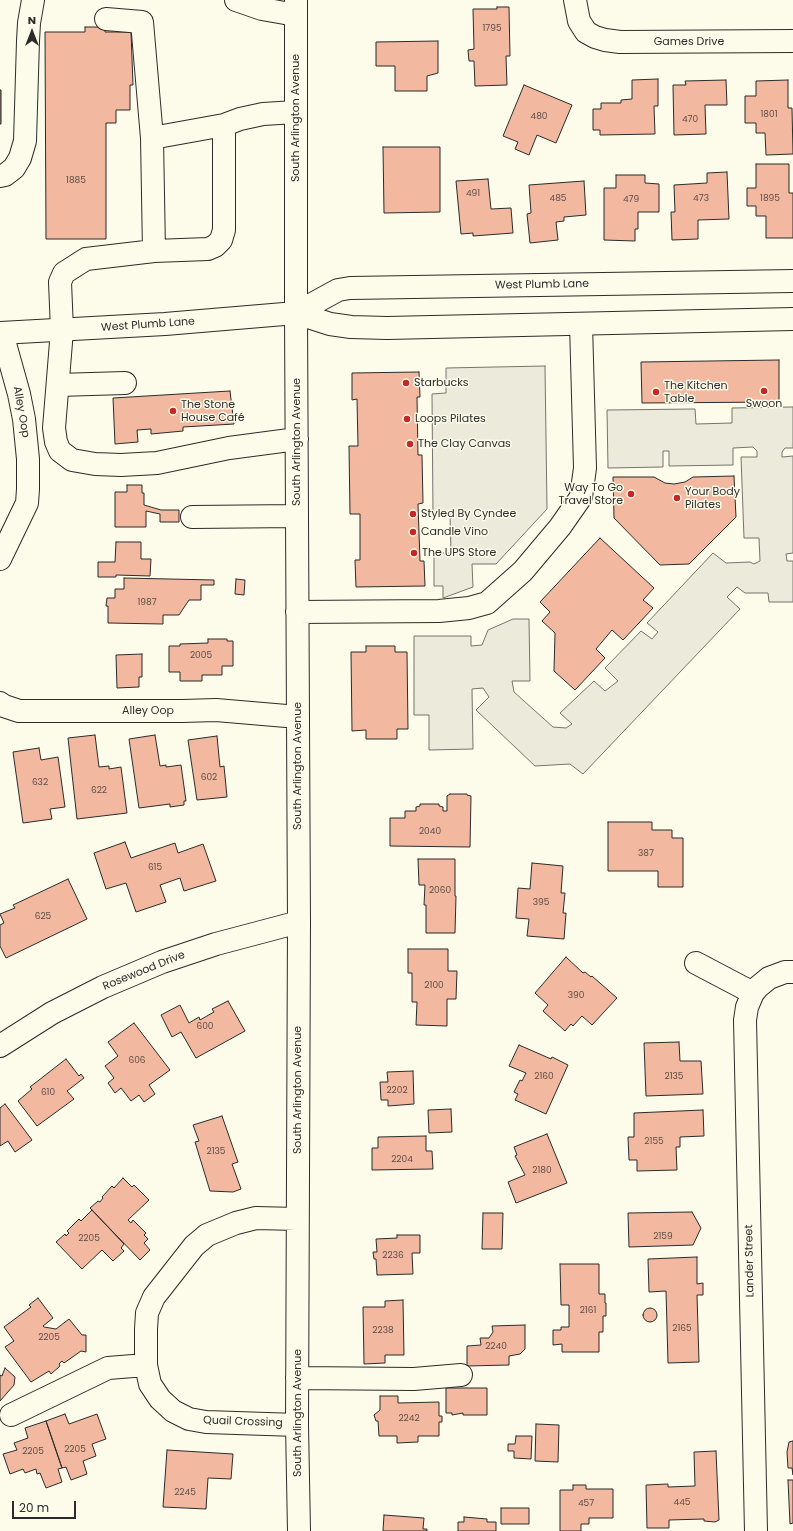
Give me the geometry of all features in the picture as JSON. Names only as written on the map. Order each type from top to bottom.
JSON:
[{"type":"street","points":[[0,176],[5,175],[14,168],[20,158],[25,141],[29,23],[33,0]]},
{"type":"street","points":[[236,0],[262,9],[296,7]]},
{"type":"street","name":"Games Drive","points":[[574,0],[579,21],[586,32],[605,40],[620,42],[793,41]]},
{"type":"street","name":"South Arlington Avenue","points":[[296,7],[299,1531]]},
{"type":"street","points":[[106,19],[142,22],[152,138],[154,251]]},
{"type":"street","points":[[152,138],[224,125],[240,119],[263,114],[296,112]]},
{"type":"street","points":[[224,125],[224,230],[221,240],[215,246],[208,249],[154,251],[86,260],[64,273],[60,282],[62,330],[54,428],[56,442],[60,451],[72,460],[95,464],[121,465],[156,463],[229,448],[297,439]]},
{"type":"street","name":"West Plumb Lane","points":[[296,313],[338,290],[350,288],[793,281]]},
{"type":"street","name":"West Plumb Lane","points":[[1,333],[230,319],[296,313],[330,324],[351,327],[394,328],[793,319]]},
{"type":"street","points":[[297,612],[439,611],[469,608],[487,603],[523,571],[560,527],[581,497],[585,468],[581,324]]},
{"type":"street","name":"Alley Oop","points":[[0,559],[27,503],[28,489],[28,459],[24,420],[19,394],[1,333]]},
{"type":"street","points":[[58,385],[125,384]]},
{"type":"street","points":[[192,517],[297,516]]},
{"type":"street","name":"Alley Oop","points":[[0,703],[4,706],[19,711],[216,710],[298,717]]},
{"type":"street","name":"Rosewood Drive","points":[[0,1046],[65,1007],[103,987],[162,962],[216,944],[299,922]]},
{"type":"street","points":[[696,963],[753,993],[769,978],[785,972],[793,972]]},
{"type":"street","name":"Lander Street","points":[[753,993],[747,1007],[745,1020],[756,1531]]},
{"type":"street","name":"Quail Crossing","points":[[298,1219],[256,1218],[236,1223],[207,1234],[194,1246],[154,1297],[148,1313],[146,1328],[146,1364],[150,1384],[160,1399],[173,1411],[189,1419],[206,1422],[298,1425]]},
{"type":"street","points":[[11,1415],[108,1368],[146,1364]]},
{"type":"street","points":[[298,1378],[414,1379],[461,1376]]},
{"type":"shaded area","points":[[545,366],[547,509],[496,564],[472,564],[473,587],[443,598],[443,586],[434,586],[434,553],[451,553],[450,514],[433,515],[432,394],[446,393],[446,368]]},
{"type":"shaded area","points":[[793,407],[793,448],[785,448],[782,452],[782,457],[793,456],[793,553],[786,554],[787,561],[793,561],[793,602],[769,602],[768,593],[745,593],[737,587],[727,597],[740,609],[583,774],[570,764],[535,766],[476,710],[489,697],[483,688],[472,689],[473,749],[429,750],[429,715],[414,715],[414,636],[471,636],[471,646],[482,645],[488,630],[513,619],[529,619],[530,681],[512,681],[514,692],[553,727],[566,728],[572,724],[560,713],[594,681],[605,691],[618,681],[605,668],[641,631],[652,639],[658,632],[647,623],[713,553],[726,563],[750,562],[754,564],[760,561],[759,538],[744,538],[741,457],[757,457],[757,451],[753,447],[733,448],[733,465],[669,466],[669,451],[663,451],[663,467],[608,468],[607,410],[695,409],[696,424],[732,423],[732,408]]},
{"type":"building","points":[[497,7],[509,7],[510,56],[506,56],[507,85],[475,86],[474,61],[469,61],[468,50],[474,49],[473,9],[497,9]]},
{"type":"building","points":[[85,27],[105,27],[105,32],[131,32],[133,85],[130,85],[130,110],[116,110],[116,123],[106,123],[106,239],[46,239],[45,32],[85,32]]},
{"type":"building","points":[[438,41],[438,73],[427,76],[427,91],[395,91],[395,66],[376,66],[376,42]]},
{"type":"building","points":[[658,79],[658,106],[654,106],[655,134],[600,135],[600,130],[593,130],[593,109],[601,109],[601,103],[621,103],[621,100],[632,99],[632,80]]},
{"type":"building","points":[[726,80],[727,105],[705,105],[706,134],[674,135],[673,85],[686,85],[685,81]]},
{"type":"building","points":[[788,80],[788,108],[792,108],[793,154],[766,155],[765,133],[756,133],[756,123],[745,123],[745,96],[756,96],[756,81]]},
{"type":"building","points":[[524,85],[572,105],[556,143],[537,135],[529,155],[515,149],[518,142],[503,136]]},
{"type":"building","points":[[1,90],[1,124],[0,124]]},
{"type":"building","points":[[383,147],[440,147],[440,212],[384,213]]},
{"type":"building","points":[[756,164],[789,164],[789,193],[793,193],[793,238],[766,238],[766,216],[756,216],[756,206],[747,206],[747,188],[756,188]]},
{"type":"building","points":[[727,172],[729,219],[698,220],[698,239],[672,240],[671,212],[675,212],[674,185],[707,183],[707,173]]},
{"type":"building","points":[[616,175],[645,175],[645,183],[659,184],[659,212],[638,212],[638,229],[635,229],[635,241],[604,240],[604,188],[616,188]]},
{"type":"building","points":[[488,179],[491,209],[511,208],[513,233],[473,236],[473,233],[461,234],[456,181]]},
{"type":"building","points":[[584,181],[586,215],[564,217],[564,221],[556,222],[558,240],[530,243],[527,214],[531,213],[529,185]]},
{"type":"building","points":[[779,360],[779,402],[642,403],[641,362]]},
{"type":"building","points":[[419,372],[420,397],[417,397],[418,455],[422,455],[423,503],[418,504],[420,561],[424,561],[425,586],[356,587],[355,560],[360,560],[360,514],[350,514],[349,446],[358,446],[357,399],[352,400],[352,373]]},
{"type":"building","name":"The Stone House Café","points":[[230,391],[234,424],[183,427],[183,431],[151,434],[151,429],[137,430],[138,442],[115,444],[113,398]]},
{"type":"building","points":[[734,476],[736,517],[689,564],[660,565],[614,518],[613,477],[654,477],[665,483],[674,484],[685,482],[693,477]]},
{"type":"building","points":[[127,485],[142,485],[144,505],[161,510],[179,510],[179,522],[160,522],[160,514],[146,511],[146,527],[115,527],[115,492],[127,492]]},
{"type":"building","points":[[600,538],[654,588],[643,600],[653,608],[623,640],[612,630],[596,649],[605,658],[575,690],[554,671],[555,633],[542,621],[550,612],[540,602]]},
{"type":"building","points":[[116,542],[141,542],[141,559],[151,559],[150,576],[116,575],[116,577],[98,577],[98,562],[115,562]]},
{"type":"building","points":[[124,578],[214,580],[214,585],[201,585],[201,600],[189,600],[179,615],[163,615],[163,624],[108,623],[108,606],[106,606],[107,598],[115,598],[115,589],[124,589]]},
{"type":"building","points":[[236,579],[245,580],[244,595],[235,594]]},
{"type":"building","points":[[208,639],[227,639],[227,641],[233,641],[233,666],[222,666],[222,675],[202,675],[202,681],[180,681],[180,672],[169,672],[169,646],[208,643]]},
{"type":"building","points":[[366,646],[395,646],[395,652],[407,652],[408,729],[397,729],[397,739],[366,739],[366,730],[352,731],[351,652],[366,652]]},
{"type":"building","points":[[142,654],[142,677],[139,677],[139,687],[117,688],[116,655]]},
{"type":"building","points":[[95,735],[99,767],[109,766],[109,769],[121,767],[127,813],[77,819],[68,738]]},
{"type":"building","points":[[155,735],[160,766],[166,765],[166,767],[181,765],[186,801],[184,801],[184,805],[170,807],[170,804],[139,808],[129,739]]},
{"type":"building","points":[[217,736],[220,767],[224,766],[227,797],[197,800],[188,740]]},
{"type":"building","points":[[39,748],[41,760],[58,757],[65,807],[50,809],[52,819],[23,823],[13,752]]},
{"type":"building","points":[[450,794],[467,794],[471,796],[470,847],[390,846],[390,818],[405,818],[405,811],[416,811],[416,807],[420,806],[420,804],[439,804],[439,806],[443,807],[443,811],[447,811],[447,796]]},
{"type":"building","points":[[608,822],[652,822],[652,830],[672,830],[672,838],[683,838],[683,887],[658,887],[658,871],[608,871]]},
{"type":"building","points":[[125,842],[131,858],[175,843],[178,853],[203,844],[216,881],[184,891],[180,878],[160,885],[166,902],[136,912],[126,883],[106,889],[94,853]]},
{"type":"building","points":[[418,859],[455,859],[455,933],[426,933],[426,905],[424,905],[425,885],[419,885]]},
{"type":"building","points":[[532,863],[563,866],[561,893],[565,893],[563,913],[566,913],[564,939],[527,936],[529,919],[516,918],[518,888],[530,889]]},
{"type":"building","points":[[68,879],[87,919],[6,958],[0,946],[0,925],[4,923],[0,914],[15,908],[13,905]]},
{"type":"building","points":[[408,949],[448,949],[448,971],[457,971],[456,999],[447,999],[447,1026],[416,1025],[417,1002],[412,1002],[412,973],[408,973]]},
{"type":"building","points":[[566,957],[583,973],[585,972],[591,977],[592,976],[617,998],[592,1025],[582,1016],[573,1026],[571,1024],[565,1031],[543,1011],[548,1005],[535,993]]},
{"type":"building","points":[[228,1001],[245,1031],[196,1058],[181,1032],[172,1037],[161,1015],[180,1005],[189,1023],[199,1017],[200,1020],[214,1012],[212,1009]]},
{"type":"building","points":[[134,1023],[170,1070],[149,1085],[155,1094],[144,1102],[139,1095],[131,1101],[121,1088],[115,1093],[108,1083],[114,1078],[105,1066],[118,1056],[108,1042]]},
{"type":"building","points":[[679,1042],[680,1061],[701,1061],[703,1094],[646,1096],[644,1043]]},
{"type":"building","points":[[519,1045],[551,1059],[552,1057],[568,1065],[546,1114],[515,1100],[518,1094],[514,1092],[520,1080],[522,1081],[526,1073],[509,1066]]},
{"type":"building","points":[[66,1059],[79,1076],[81,1074],[84,1078],[67,1091],[74,1099],[37,1126],[18,1101],[32,1089],[30,1087]]},
{"type":"building","points":[[413,1071],[414,1104],[388,1106],[388,1100],[381,1100],[380,1082],[388,1082],[387,1072]]},
{"type":"building","points":[[5,1104],[32,1140],[15,1152],[8,1141],[0,1146],[0,1108]]},
{"type":"building","points":[[451,1109],[452,1132],[429,1133],[428,1110]]},
{"type":"building","points":[[703,1110],[704,1136],[680,1137],[680,1147],[676,1147],[677,1170],[637,1171],[637,1160],[629,1160],[628,1137],[634,1137],[634,1113]]},
{"type":"building","points":[[222,1116],[238,1162],[232,1164],[241,1189],[233,1192],[210,1191],[195,1142],[199,1141],[193,1125]]},
{"type":"building","points":[[547,1134],[567,1183],[516,1203],[508,1182],[525,1175],[515,1156],[517,1155],[514,1147]]},
{"type":"building","points":[[426,1136],[426,1151],[432,1151],[433,1169],[372,1170],[372,1148],[378,1148],[378,1137]]},
{"type":"building","points":[[123,1178],[132,1187],[134,1185],[149,1200],[128,1220],[131,1223],[133,1220],[146,1233],[144,1235],[148,1239],[144,1243],[150,1250],[140,1260],[90,1208],[98,1201],[100,1202],[103,1198],[102,1197],[112,1186],[114,1188]]},
{"type":"building","points":[[92,1210],[124,1244],[121,1248],[124,1251],[113,1261],[102,1250],[82,1269],[56,1242],[65,1234],[66,1236],[69,1233],[67,1231],[79,1219],[81,1221]]},
{"type":"building","points":[[692,1212],[701,1228],[693,1245],[629,1247],[628,1213]]},
{"type":"building","points":[[483,1213],[503,1213],[502,1249],[482,1249]]},
{"type":"building","points":[[397,1235],[420,1235],[420,1253],[412,1253],[413,1274],[377,1275],[376,1259],[374,1259],[373,1252],[377,1252],[376,1239],[397,1238]]},
{"type":"building","points":[[697,1257],[697,1284],[703,1283],[703,1295],[697,1295],[699,1362],[668,1363],[666,1291],[649,1292],[648,1259]]},
{"type":"building","points":[[560,1264],[599,1264],[599,1294],[605,1294],[606,1316],[603,1316],[603,1332],[599,1332],[599,1352],[562,1352],[562,1344],[553,1345],[553,1330],[561,1330],[561,1327],[569,1327],[569,1305],[561,1305]]},
{"type":"building","points":[[38,1298],[53,1318],[43,1326],[56,1329],[69,1319],[82,1335],[86,1335],[86,1352],[81,1351],[64,1363],[62,1361],[59,1364],[60,1366],[51,1374],[49,1371],[31,1382],[5,1347],[14,1341],[4,1327],[31,1307],[29,1305]]},
{"type":"building","points":[[403,1300],[404,1355],[385,1355],[385,1363],[364,1364],[363,1307],[385,1307],[385,1301]]},
{"type":"building","points":[[647,1308],[653,1308],[657,1312],[657,1318],[653,1322],[647,1322],[643,1318],[643,1312]]},
{"type":"building","points":[[525,1325],[525,1349],[520,1354],[509,1356],[509,1365],[467,1366],[467,1346],[481,1345],[480,1338],[489,1338],[493,1332],[492,1326]]},
{"type":"building","points":[[5,1368],[15,1377],[14,1385],[0,1401],[0,1375],[2,1376]]},
{"type":"building","points":[[446,1388],[487,1388],[487,1415],[463,1415],[463,1413],[452,1415],[452,1413],[446,1413]]},
{"type":"building","points":[[380,1396],[398,1396],[398,1403],[439,1402],[439,1416],[442,1416],[442,1422],[439,1422],[439,1436],[418,1436],[418,1442],[397,1443],[397,1436],[379,1436],[378,1421],[376,1421],[374,1415],[380,1410]]},
{"type":"building","points":[[65,1414],[69,1424],[97,1414],[106,1439],[92,1444],[96,1456],[83,1461],[87,1474],[71,1480],[66,1467],[62,1468],[46,1421]]},
{"type":"building","points":[[46,1421],[62,1468],[58,1469],[62,1482],[46,1488],[40,1473],[37,1474],[36,1469],[25,1473],[23,1469],[10,1474],[3,1454],[17,1450],[14,1443],[28,1438],[25,1428]]},
{"type":"building","points":[[536,1424],[559,1425],[558,1462],[535,1461]]},
{"type":"building","points":[[516,1436],[532,1436],[531,1459],[514,1458],[514,1451],[508,1451],[508,1444],[515,1444]]},
{"type":"building","points":[[793,1441],[793,1475],[792,1468],[788,1468],[787,1452],[789,1442]]},
{"type":"building","points":[[167,1450],[233,1454],[231,1479],[208,1478],[206,1509],[163,1507]]},
{"type":"building","points":[[716,1451],[719,1520],[715,1522],[704,1521],[704,1519],[669,1520],[669,1528],[647,1528],[646,1485],[668,1484],[668,1487],[695,1486],[694,1452]]},
{"type":"building","points":[[788,1480],[793,1480],[793,1523],[790,1524]]},
{"type":"building","points":[[573,1485],[586,1485],[586,1489],[613,1489],[613,1518],[589,1518],[589,1524],[581,1524],[581,1531],[560,1531],[560,1490],[573,1490]]},
{"type":"building","points":[[501,1508],[529,1508],[529,1524],[501,1524]]},
{"type":"building","points":[[384,1515],[424,1518],[423,1529],[427,1529],[427,1531],[383,1531]]},
{"type":"building","points":[[464,1517],[487,1519],[487,1522],[496,1522],[496,1531],[458,1531],[458,1522],[464,1522]]},
{"type":"place","name":"Starbucks","points":[[406,383]]},
{"type":"place","name":"Swoon","points":[[764,391]]},
{"type":"place","name":"The Kitchen Table","points":[[656,392]]},
{"type":"place","name":"The Stone House Café","points":[[173,411]]},
{"type":"place","name":"Loops Pilates","points":[[407,419]]},
{"type":"place","name":"The Clay Canvas","points":[[410,444]]},
{"type":"place","name":"Way To Go Travel Store","points":[[631,494]]},
{"type":"place","name":"Your Body Pilates","points":[[677,498]]},
{"type":"place","name":"Styled By Cyndee","points":[[413,514]]},
{"type":"place","name":"Candle Vino","points":[[413,532]]},
{"type":"place","name":"The UPS Store","points":[[414,553]]}]
